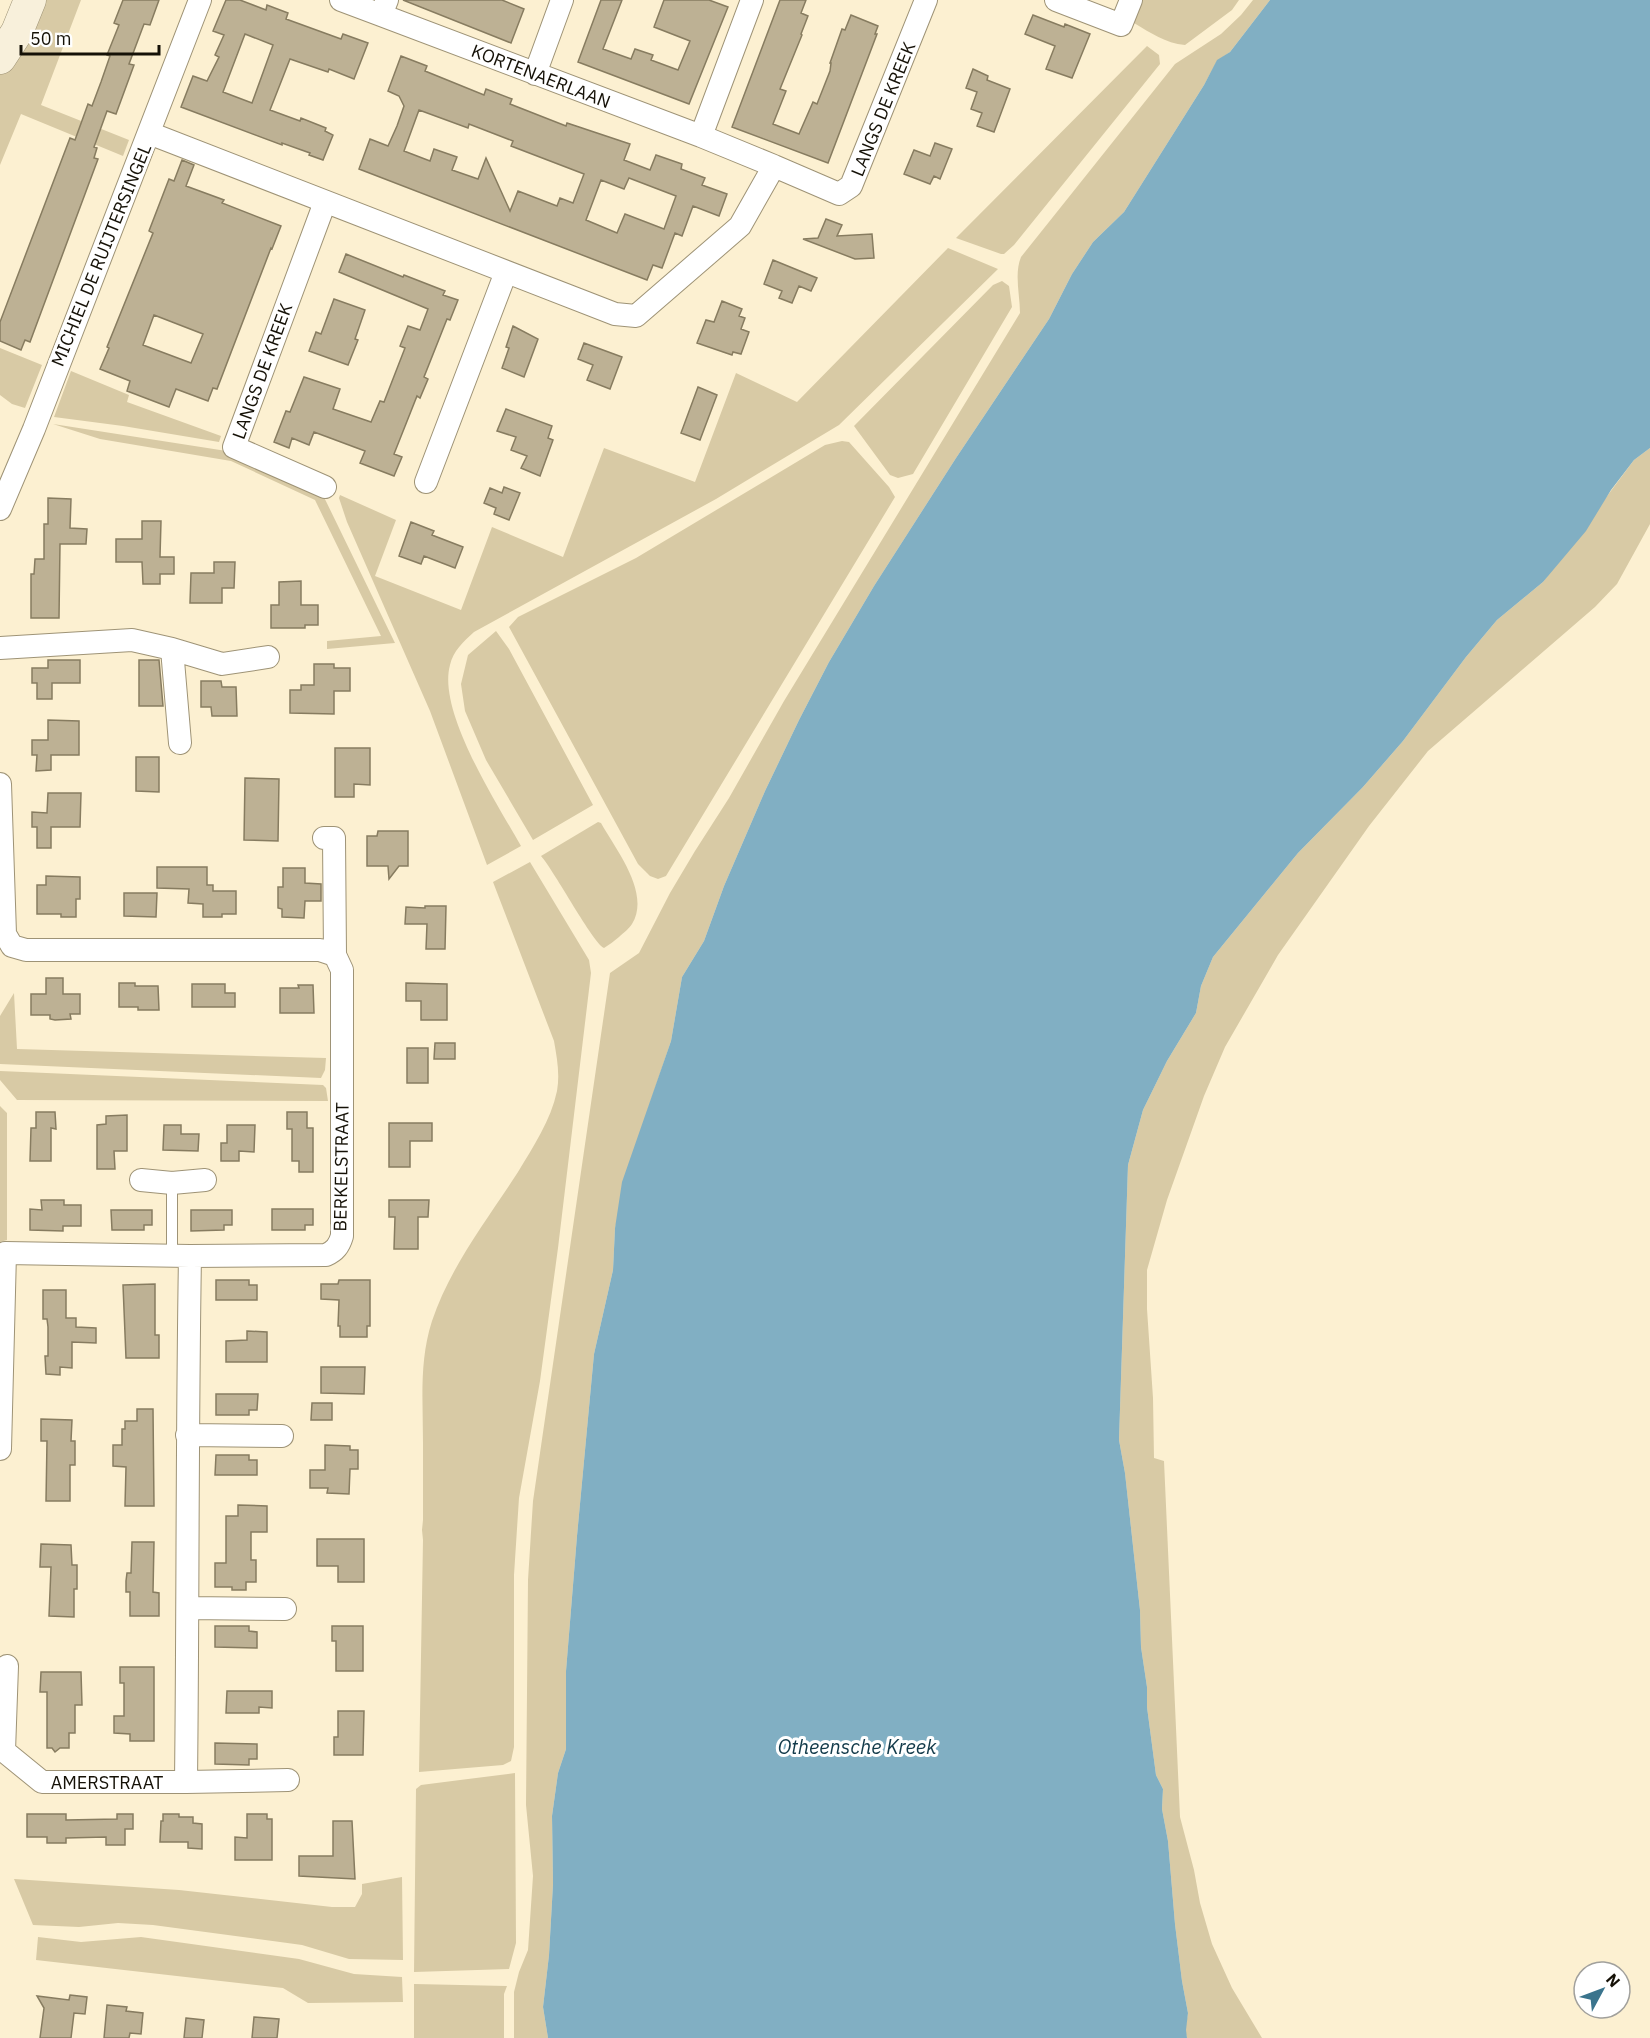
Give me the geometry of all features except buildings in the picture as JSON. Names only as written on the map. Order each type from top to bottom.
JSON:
[{"type":"main road","points":[[0,58],[17,32],[30,0]]},
{"type":"street","name":"MICHIEL DE RUIJTERSINGEL","points":[[0,509],[34,429],[200,0]]},
{"type":"street","name":"KORTENAERLAAN","points":[[341,0],[384,8],[535,74],[774,166]]},
{"type":"street","points":[[535,74],[562,0]]},
{"type":"street","points":[[701,136],[752,0]]},
{"type":"street","name":"LANGS DE KREEK","points":[[774,166],[839,194],[851,186],[926,0]]},
{"type":"street","points":[[1056,0],[1121,25],[1131,0]]},
{"type":"street","points":[[149,133],[615,314],[636,316],[740,226],[774,166]]},
{"type":"street","name":"LANGS DE KREEK","points":[[325,202],[234,447],[325,487]]},
{"type":"street","points":[[426,482],[506,272]]},
{"type":"street","points":[[0,648],[132,640],[222,664],[268,657]]},
{"type":"street","points":[[172,649],[180,744]]},
{"type":"street","points":[[0,784],[4,934],[12,946],[26,950],[320,950],[335,955]]},
{"type":"street","name":"BERKELSTRAAT","points":[[0,1449],[5,1253],[326,1255],[337,1248],[342,1236],[342,970],[335,955],[334,838],[324,838]]},
{"type":"street","points":[[141,1180],[172,1183],[205,1180]]},
{"type":"street","name":"AMERSTRAAT","points":[[181,1255],[187,1435],[186,1782]]},
{"type":"street","points":[[187,1435],[282,1436]]},
{"type":"street","points":[[188,1608],[285,1609]]},
{"type":"street","name":"AMERSTRAAT","points":[[7,1666],[2,1751],[42,1782],[288,1780]]},
{"type":"lane","points":[[172,1183],[181,1255]]},
{"type":"shaded area","points":[[38,0],[81,0],[41,105],[129,140],[123,156],[21,114],[0,165],[0,68]]},
{"type":"shaded area","points":[[1143,0],[1239,0],[1232,10],[1185,45],[1165,40],[1134,23]]},
{"type":"shaded area","points":[[1253,0],[1270,0],[1230,52],[1217,61],[1124,212],[1093,242],[1072,274],[1049,319],[956,458],[874,586],[829,662],[765,791],[724,886],[704,941],[682,977],[671,1041],[648,1109],[615,1228],[613,1270],[594,1354],[566,1671],[566,1749],[558,1773],[552,1816],[553,1884],[543,2007],[548,2038],[514,2038],[514,1992],[528,1950],[533,1876],[526,1805],[528,1580],[533,1501],[610,973],[639,953],[670,893],[729,798],[784,701],[1020,313],[1018,277],[1021,257],[1175,64],[1221,34]]},
{"type":"shaded area","points":[[1147,46],[1159,55],[1160,64],[1014,245],[1001,254],[956,238]]},
{"type":"shaded area","points":[[948,248],[998,269],[839,425],[716,499],[474,632],[459,647],[450,665],[448,685],[452,707],[472,758],[521,846],[487,865],[430,711],[347,522],[340,495],[396,520],[375,576],[461,610],[492,527],[563,557],[604,448],[695,482],[736,373],[797,402]]},
{"type":"shaded area","points":[[1002,281],[1009,286],[1012,307],[913,474],[898,478],[890,475],[854,426],[993,285]]},
{"type":"shaded area","points":[[0,348],[42,365],[25,408],[12,404],[0,395]]},
{"type":"shaded area","points":[[71,371],[129,395],[127,402],[221,436],[219,442],[54,417]]},
{"type":"shaded area","points":[[53,424],[233,452],[321,491],[395,643],[327,649],[327,641],[381,636],[315,500],[231,461],[100,439]]},
{"type":"shaded area","points":[[842,441],[849,442],[889,487],[895,497],[666,876],[658,879],[650,876],[638,864],[509,627],[518,617],[636,558],[825,445]]},
{"type":"shaded area","points":[[1650,448],[1650,524],[1617,584],[1595,607],[1428,751],[1369,826],[1278,955],[1225,1047],[1204,1096],[1167,1200],[1147,1270],[1147,1309],[1153,1398],[1154,1458],[1164,1461],[1180,1817],[1212,1944],[1232,1988],[1262,2038],[1187,2038],[1185,2030],[1188,2013],[1175,1924],[1168,1841],[1162,1809],[1163,1789],[1156,1775],[1147,1707],[1140,1610],[1125,1473],[1119,1440],[1128,1165],[1143,1110],[1167,1061],[1196,1013],[1201,986],[1213,957],[1298,853],[1363,787],[1403,741],[1497,620],[1543,582],[1634,460]]},
{"type":"shaded area","points":[[496,631],[509,649],[593,805],[533,840],[486,760],[465,711],[461,684],[468,655]]},
{"type":"shaded area","points":[[598,822],[601,823],[629,872],[637,899],[637,912],[632,924],[604,948],[591,934],[541,856]]},
{"type":"shaded area","points":[[530,862],[589,960],[591,973],[540,1381],[519,1498],[514,1575],[514,1747],[511,1761],[503,1765],[419,1772],[423,1382],[428,1336],[440,1301],[459,1263],[541,1133],[554,1102],[558,1085],[554,1041],[493,882]]},
{"type":"shaded area","points":[[14,993],[17,1049],[326,1058],[325,1070],[321,1078],[0,1064],[0,1016]]},
{"type":"shaded area","points":[[0,1071],[323,1085],[326,1088],[328,1101],[17,1100],[0,1080]]},
{"type":"shaded area","points":[[0,1106],[7,1113],[7,1240],[0,1242]]},
{"type":"shaded area","points":[[515,1773],[516,1943],[509,1969],[414,1972],[416,1789],[421,1785]]},
{"type":"shaded area","points":[[402,1877],[403,1960],[349,1959],[302,1945],[153,1925],[118,1923],[79,1927],[33,1925],[14,1879],[179,1890],[332,1907],[355,1907],[362,1894],[362,1884]]},
{"type":"shaded area","points":[[38,1937],[81,1942],[141,1937],[299,1959],[354,1974],[402,1977],[403,2002],[308,2003],[283,1988],[36,1960]]},
{"type":"shaded area","points":[[414,1984],[507,1986],[504,1994],[504,2038],[414,2038]]},
{"type":"water","name":"Otheensche Kreek","points":[[1270,0],[1650,0],[1650,448],[1634,460],[1611,490],[1586,531],[1543,582],[1497,620],[1403,741],[1363,787],[1298,853],[1213,957],[1201,986],[1196,1013],[1167,1061],[1143,1110],[1128,1165],[1119,1440],[1125,1473],[1140,1610],[1147,1707],[1156,1775],[1163,1789],[1162,1809],[1168,1841],[1182,1981],[1188,2013],[1187,2038],[548,2038],[543,2007],[553,1884],[552,1816],[558,1773],[566,1749],[566,1671],[594,1354],[613,1270],[615,1228],[622,1182],[671,1041],[682,977],[704,941],[724,886],[799,720],[829,662],[874,586],[1049,319],[1072,274],[1093,242],[1124,212],[1204,85],[1217,60],[1230,52]]}]
